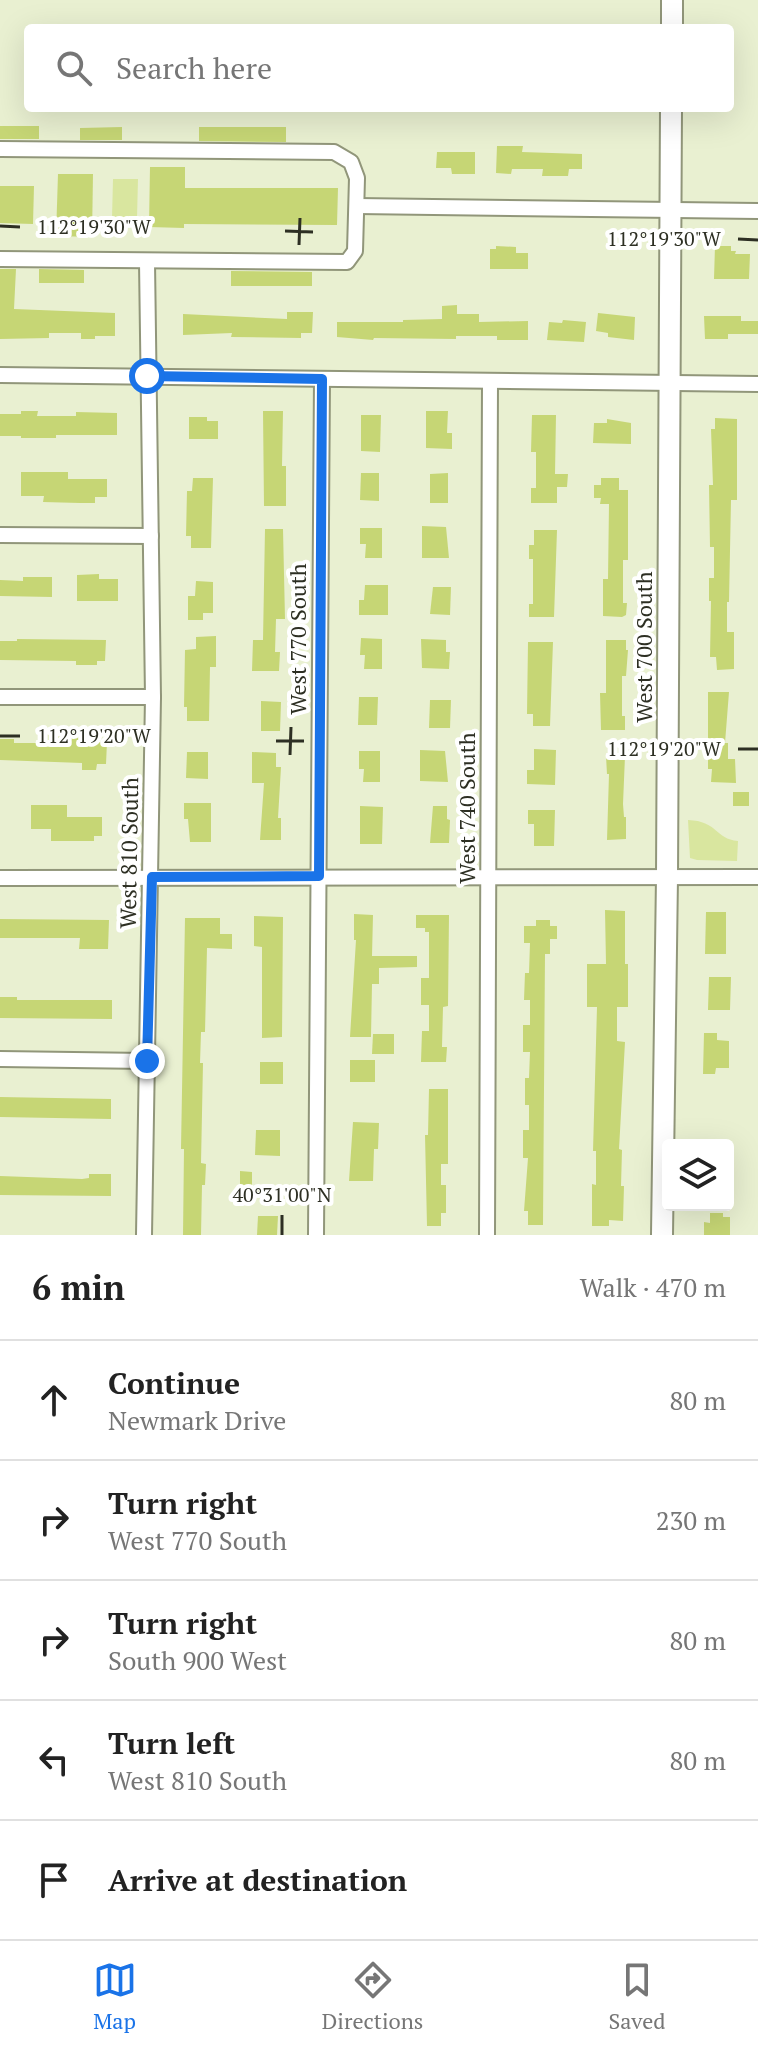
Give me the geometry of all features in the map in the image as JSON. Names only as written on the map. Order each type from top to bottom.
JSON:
[{"type":"street","points":[[672,0],[672,24]]},
{"type":"street","name":"West 700 South","points":[[662,1235],[671,112]]},
{"type":"street","points":[[0,149],[334,152],[351,162],[357,178],[355,251],[347,262],[0,259]]},
{"type":"street","points":[[357,206],[758,211]]},
{"type":"street","name":"West 810 South","points":[[144,1235],[153,697],[147,262]]},
{"type":"street","points":[[0,375],[758,384]]},
{"type":"street","name":"West 770 South","points":[[316,1235],[322,379]]},
{"type":"street","name":"West 740 South","points":[[487,1235],[490,382]]},
{"type":"street","points":[[0,535],[151,536]]},
{"type":"street","points":[[0,697],[153,697]]},
{"type":"street","points":[[0,878],[758,877]]},
{"type":"street","points":[[0,1059],[147,1061]]},
{"type":"green space","points":[[113,179],[138,179],[137,218],[112,218]]},
{"type":"green space","points":[[688,820],[705,823],[730,840],[738,841],[737,861],[690,858]]},
{"type":"building","points":[[0,126],[39,126],[39,139],[0,139]]},
{"type":"building","points":[[122,127],[122,140],[80,140],[80,128]]},
{"type":"building","points":[[199,127],[286,127],[286,142],[199,141]]},
{"type":"building","points":[[497,146],[523,146],[522,152],[582,154],[582,169],[569,169],[568,176],[542,176],[543,169],[512,169],[511,174],[496,173]]},
{"type":"building","points":[[437,152],[475,152],[475,174],[452,174],[451,168],[436,168]]},
{"type":"building","points":[[150,167],[185,167],[185,188],[338,188],[337,225],[184,224],[184,228],[149,227]]},
{"type":"building","points":[[58,174],[93,174],[92,237],[56,236]]},
{"type":"building","points":[[0,186],[34,186],[33,224],[0,223]]},
{"type":"building","points":[[496,246],[516,247],[516,253],[528,253],[528,269],[490,269],[490,249],[496,249]]},
{"type":"building","points":[[715,246],[731,246],[735,254],[750,254],[749,279],[714,279]]},
{"type":"building","points":[[0,269],[16,269],[14,309],[115,313],[115,336],[81,339],[81,333],[49,333],[49,338],[0,339]]},
{"type":"building","points":[[39,269],[84,270],[84,283],[39,283]]},
{"type":"building","points":[[231,271],[312,272],[312,286],[231,286]]},
{"type":"building","points":[[457,305],[457,314],[479,314],[479,322],[528,321],[528,340],[497,340],[497,336],[373,340],[337,337],[337,322],[442,319],[442,306]]},
{"type":"building","points":[[287,312],[313,312],[312,333],[301,333],[301,338],[231,337],[232,333],[183,335],[183,314],[287,319]]},
{"type":"building","points":[[598,313],[635,317],[634,340],[608,337],[608,333],[596,331]]},
{"type":"building","points":[[704,316],[741,316],[741,321],[758,321],[758,334],[728,334],[728,339],[705,339]]},
{"type":"building","points":[[563,320],[586,322],[584,342],[547,340],[549,322],[562,323]]},
{"type":"building","points":[[21,411],[38,411],[37,416],[76,416],[76,412],[117,413],[117,435],[56,435],[56,438],[0,436],[0,414],[21,414]]},
{"type":"building","points":[[263,411],[283,411],[282,466],[286,466],[286,506],[264,506]]},
{"type":"building","points":[[426,411],[448,411],[447,433],[452,433],[452,449],[426,448]]},
{"type":"building","points":[[361,415],[381,415],[380,452],[361,451]]},
{"type":"building","points":[[532,415],[556,415],[555,474],[568,474],[567,487],[557,487],[557,503],[531,503],[531,488],[536,488],[536,452],[531,452]]},
{"type":"building","points":[[189,417],[207,417],[207,421],[218,421],[218,439],[189,439]]},
{"type":"building","points":[[715,418],[737,419],[737,500],[731,500],[727,602],[727,632],[734,632],[734,669],[717,670],[716,657],[710,657],[709,601],[709,578],[714,578],[709,485],[713,485],[711,429],[715,429]]},
{"type":"building","points":[[607,419],[631,423],[631,444],[593,443],[594,423],[607,423]]},
{"type":"building","points":[[21,472],[68,472],[68,479],[107,479],[107,497],[95,497],[95,503],[80,503],[43,502],[44,496],[21,496]]},
{"type":"building","points":[[361,473],[379,473],[379,501],[360,500]]},
{"type":"building","points":[[448,473],[448,503],[430,503],[430,474]]},
{"type":"building","points":[[193,478],[213,478],[211,548],[191,548],[191,536],[186,536],[187,491],[192,491]]},
{"type":"building","points":[[601,478],[619,478],[619,490],[628,490],[628,560],[623,560],[623,603],[627,603],[626,615],[622,617],[603,616],[603,579],[608,579],[609,504],[600,504],[601,498],[594,498],[594,485],[601,485]]},
{"type":"building","points":[[422,526],[446,527],[449,558],[422,558]]},
{"type":"building","points":[[360,528],[382,528],[382,558],[365,558],[366,544],[360,544]]},
{"type":"building","points":[[265,529],[283,529],[285,619],[276,619],[275,652],[280,652],[279,671],[252,671],[253,640],[263,640]]},
{"type":"building","points":[[534,530],[557,530],[554,617],[529,617],[529,604],[533,604],[533,559],[529,559],[529,545],[534,545]]},
{"type":"building","points":[[99,574],[99,579],[118,579],[118,601],[77,601],[77,575]]},
{"type":"building","points":[[23,577],[52,577],[52,597],[0,596],[0,580],[23,581]]},
{"type":"building","points":[[196,581],[213,582],[213,613],[203,613],[203,620],[188,620],[188,596],[195,596]]},
{"type":"building","points":[[365,585],[388,585],[388,615],[359,615],[359,600],[364,600]]},
{"type":"building","points":[[433,587],[451,587],[450,615],[430,614]]},
{"type":"building","points":[[216,636],[216,667],[210,667],[209,721],[187,721],[187,707],[184,707],[185,650],[196,649],[196,637]]},
{"type":"building","points":[[361,638],[382,639],[382,669],[364,669],[365,655],[360,655]]},
{"type":"building","points":[[421,639],[446,640],[446,652],[450,652],[449,669],[422,668]]},
{"type":"building","points":[[106,640],[105,661],[97,661],[97,665],[76,665],[76,661],[0,660],[0,641]]},
{"type":"building","points":[[606,640],[626,640],[626,676],[622,676],[625,730],[601,730],[600,693],[606,693]]},
{"type":"building","points":[[528,642],[553,642],[550,726],[533,726],[533,714],[527,714]]},
{"type":"building","points":[[708,692],[729,692],[725,743],[728,743],[728,759],[735,759],[736,783],[711,782],[712,769],[708,769]]},
{"type":"building","points":[[359,697],[378,697],[377,725],[358,725]]},
{"type":"building","points":[[430,700],[451,700],[450,728],[429,728]]},
{"type":"building","points":[[261,701],[281,702],[280,731],[261,731]]},
{"type":"building","points":[[48,734],[95,735],[96,742],[107,742],[106,764],[97,764],[96,770],[82,770],[82,763],[0,760],[0,739],[14,739],[14,743],[39,743],[39,740],[48,740]]},
{"type":"building","points":[[534,749],[556,750],[555,785],[527,784],[527,770],[534,770]]},
{"type":"building","points":[[420,750],[445,751],[448,782],[420,781]]},
{"type":"building","points":[[359,751],[380,751],[380,782],[363,782],[364,769],[359,769]]},
{"type":"building","points":[[187,752],[208,752],[208,779],[186,778]]},
{"type":"building","points":[[252,752],[276,753],[276,767],[281,767],[278,818],[281,818],[281,840],[260,840],[264,783],[252,783]]},
{"type":"building","points":[[606,756],[625,756],[623,804],[626,839],[607,840],[609,774]]},
{"type":"building","points":[[733,792],[749,792],[749,806],[733,806]]},
{"type":"building","points":[[184,803],[211,803],[211,842],[190,842],[188,819],[184,819]]},
{"type":"building","points":[[31,805],[67,805],[67,817],[102,817],[102,836],[94,836],[94,841],[51,841],[51,829],[31,829]]},
{"type":"building","points":[[360,806],[383,807],[382,844],[360,844]]},
{"type":"building","points":[[433,806],[447,806],[449,843],[430,843]]},
{"type":"building","points":[[528,810],[555,810],[554,846],[534,846],[534,824],[528,824]]},
{"type":"building","points":[[605,910],[625,911],[628,1007],[617,1007],[617,1041],[625,1042],[619,1149],[622,1150],[621,1186],[624,1186],[623,1221],[609,1220],[609,1226],[592,1226],[592,1184],[596,1185],[596,1151],[593,1151],[597,1007],[587,1007],[587,964],[606,964]]},
{"type":"building","points":[[706,912],[726,912],[726,954],[705,954]]},
{"type":"building","points":[[354,914],[373,915],[372,956],[417,956],[417,967],[379,968],[379,984],[372,984],[371,1037],[350,1037],[356,940]]},
{"type":"building","points":[[416,915],[449,915],[448,1006],[443,1007],[442,1047],[447,1047],[446,1062],[421,1062],[422,1031],[429,1031],[429,1005],[421,1005],[421,978],[429,978],[429,932],[425,932],[425,928],[416,928]]},
{"type":"building","points":[[254,916],[283,917],[282,1037],[262,1038],[262,947],[254,946]]},
{"type":"building","points":[[185,918],[220,918],[220,934],[232,934],[232,949],[207,948],[205,1032],[201,1032],[200,1063],[203,1063],[201,1163],[206,1164],[205,1185],[202,1185],[201,1235],[183,1235],[184,1149],[181,1149]]},
{"type":"building","points":[[0,919],[109,920],[108,949],[79,949],[80,938],[0,938]]},
{"type":"building","points":[[536,920],[550,920],[550,926],[557,926],[557,939],[550,939],[550,954],[545,954],[543,1225],[528,1225],[528,1211],[524,1211],[528,1158],[523,1158],[523,1130],[529,1130],[525,1078],[529,1078],[530,1052],[523,1052],[523,1025],[530,1025],[530,1000],[524,1000],[530,943],[524,943],[524,926],[536,926]]},
{"type":"building","points":[[709,977],[731,977],[730,1010],[708,1010]]},
{"type":"building","points":[[0,997],[17,997],[17,1000],[112,1000],[112,1019],[0,1018]]},
{"type":"building","points":[[704,1033],[717,1033],[717,1040],[729,1041],[729,1068],[716,1068],[715,1074],[703,1074]]},
{"type":"building","points":[[373,1034],[394,1034],[394,1054],[372,1054]]},
{"type":"building","points":[[350,1060],[375,1060],[375,1082],[350,1082]]},
{"type":"building","points":[[260,1062],[283,1062],[283,1084],[260,1084]]},
{"type":"building","points":[[429,1089],[448,1089],[448,1164],[441,1164],[441,1185],[446,1185],[446,1213],[441,1213],[441,1226],[427,1226],[425,1135],[428,1135]]},
{"type":"building","points":[[0,1097],[111,1099],[111,1119],[0,1117]]},
{"type":"building","points":[[353,1122],[379,1123],[373,1181],[349,1181]]},
{"type":"building","points":[[256,1130],[280,1130],[280,1156],[255,1155]]},
{"type":"building","points":[[240,1171],[252,1172],[252,1199],[240,1199]]},
{"type":"building","points":[[89,1174],[111,1174],[111,1196],[0,1195],[0,1176],[82,1179],[89,1178]]},
{"type":"building","points":[[710,1213],[723,1213],[723,1217],[730,1217],[730,1235],[704,1235],[704,1222],[710,1223]]},
{"type":"building","points":[[258,1216],[278,1216],[277,1235],[257,1235]]},
{"type":"route","points":[[147,376],[322,379],[319,876],[152,877],[147,1061]]}]
